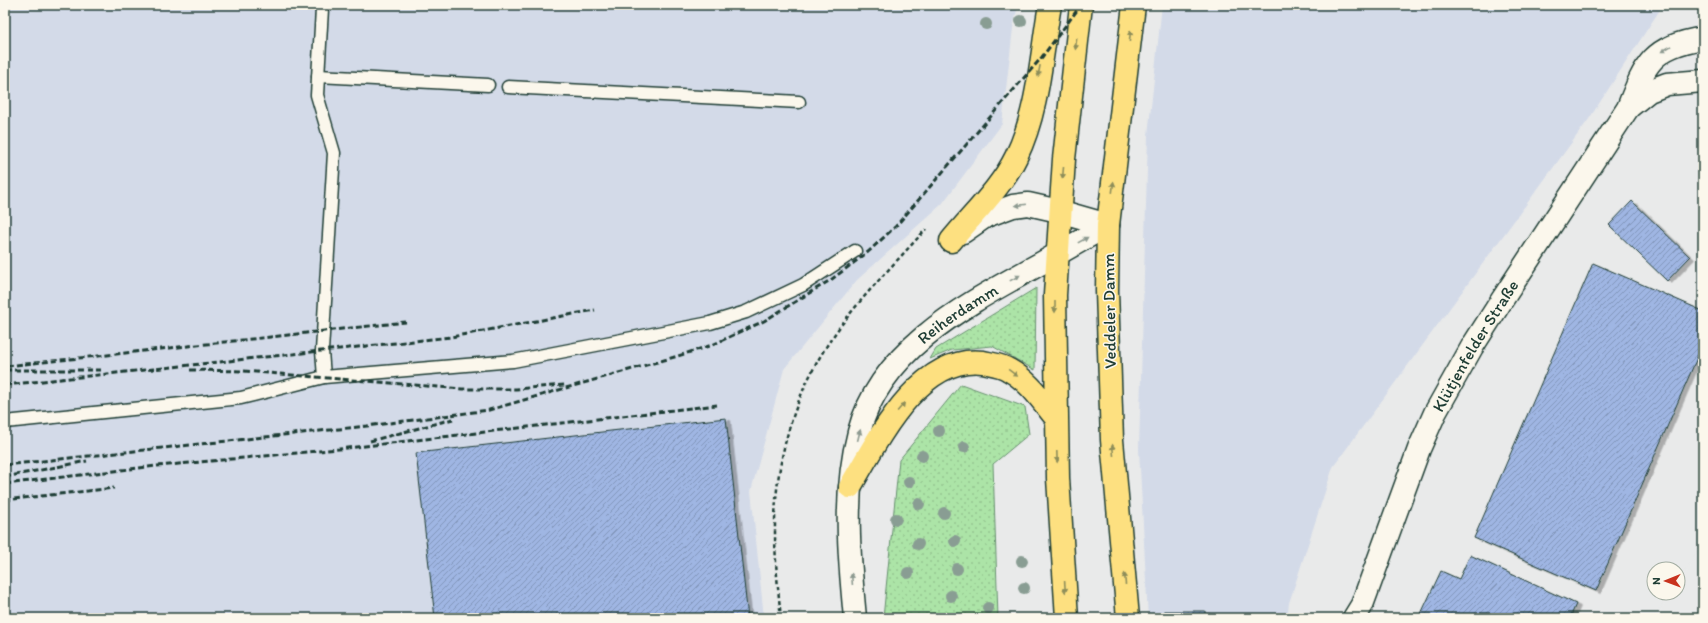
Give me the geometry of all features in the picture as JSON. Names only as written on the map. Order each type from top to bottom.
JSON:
[{"type":"main road","points":[[951,241],[1000,183],[1016,158],[1026,135],[1033,107],[1050,5]]},
{"type":"main road","points":[[1067,618],[1061,543],[1056,418],[1055,302],[1060,211],[1068,117],[1081,5]]},
{"type":"main road","name":"Veddeler Damm","points":[[1128,618],[1112,440],[1106,291],[1108,226],[1134,5]]},
{"type":"main road","points":[[850,487],[884,430],[911,395],[922,384],[945,369],[960,364],[976,362],[995,364],[1009,369],[1022,379],[1038,395],[1056,418]]},
{"type":"street","name":"Klütjenfelder Straße","points":[[1361,614],[1419,449],[1435,413],[1472,347],[1628,108],[1645,70],[1654,58],[1666,48],[1681,42],[1703,38]]},
{"type":"street","name":"Klütjenfelder Straße","points":[[1628,108],[1649,91],[1667,84],[1703,81]]},
{"type":"street","points":[[951,241],[986,216],[1013,206],[1028,204],[1060,211],[1108,226]]},
{"type":"street","name":"Reiherdamm","points":[[855,618],[850,545],[850,487],[854,456],[860,430],[876,392],[899,360],[929,333],[971,303],[1108,226]]},
{"type":"lane","points":[[322,6],[317,95],[334,152],[322,351],[324,377]]},
{"type":"lane","points":[[318,76],[488,85]]},
{"type":"lane","points":[[508,86],[800,102]]},
{"type":"lane","points":[[5,422],[241,398],[324,377],[513,361],[710,323],[746,312],[803,285],[855,250]]},
{"type":"path","points":[[781,618],[775,530],[778,482],[782,455],[799,400],[810,376],[841,325],[860,301]]},
{"type":"shaded area","points":[[5,5],[1018,5],[1013,28],[1002,124],[942,204],[857,280],[784,369],[751,491],[764,618],[5,618]]},
{"type":"shaded area","points":[[1162,5],[1663,5],[1589,119],[1333,467],[1289,603],[1287,618],[1148,618],[1139,449],[1148,135]]},
{"type":"green space","points":[[1036,288],[1035,370],[992,346],[952,350],[930,359],[936,349]]},
{"type":"green space","points":[[961,384],[1025,407],[1029,434],[993,464],[998,618],[883,618],[899,460]]},
{"type":"pier","points":[[1703,545],[1703,618],[1654,618],[1666,601],[1686,601],[1686,571]]},
{"type":"building","points":[[1632,201],[1690,257],[1667,281],[1609,225]]},
{"type":"building","points":[[1593,263],[1703,311],[1703,344],[1596,591],[1474,538]]},
{"type":"building","points":[[726,418],[748,618],[435,618],[416,453]]},
{"type":"building","points":[[1470,555],[1576,604],[1570,618],[1419,618],[1441,571],[1459,579]]},
{"type":"building","points":[[1165,611],[1205,611],[1205,618],[1165,618]]},
{"type":"railway","points":[[5,465],[367,426],[489,410],[712,345],[764,321],[832,279],[868,252],[896,226],[1042,57],[1081,5]]},
{"type":"railway","points":[[5,385],[451,337],[595,310]]},
{"type":"railway","points":[[7,366],[406,322]]},
{"type":"railway","points":[[5,370],[102,370]]},
{"type":"railway","points":[[190,370],[244,371],[462,389],[516,389],[565,385]]},
{"type":"railway","points":[[5,484],[147,467],[339,449],[717,405]]},
{"type":"railway","points":[[370,441],[453,419]]},
{"type":"railway","points":[[5,477],[87,461]]},
{"type":"railway","points":[[5,500],[114,488]]}]
